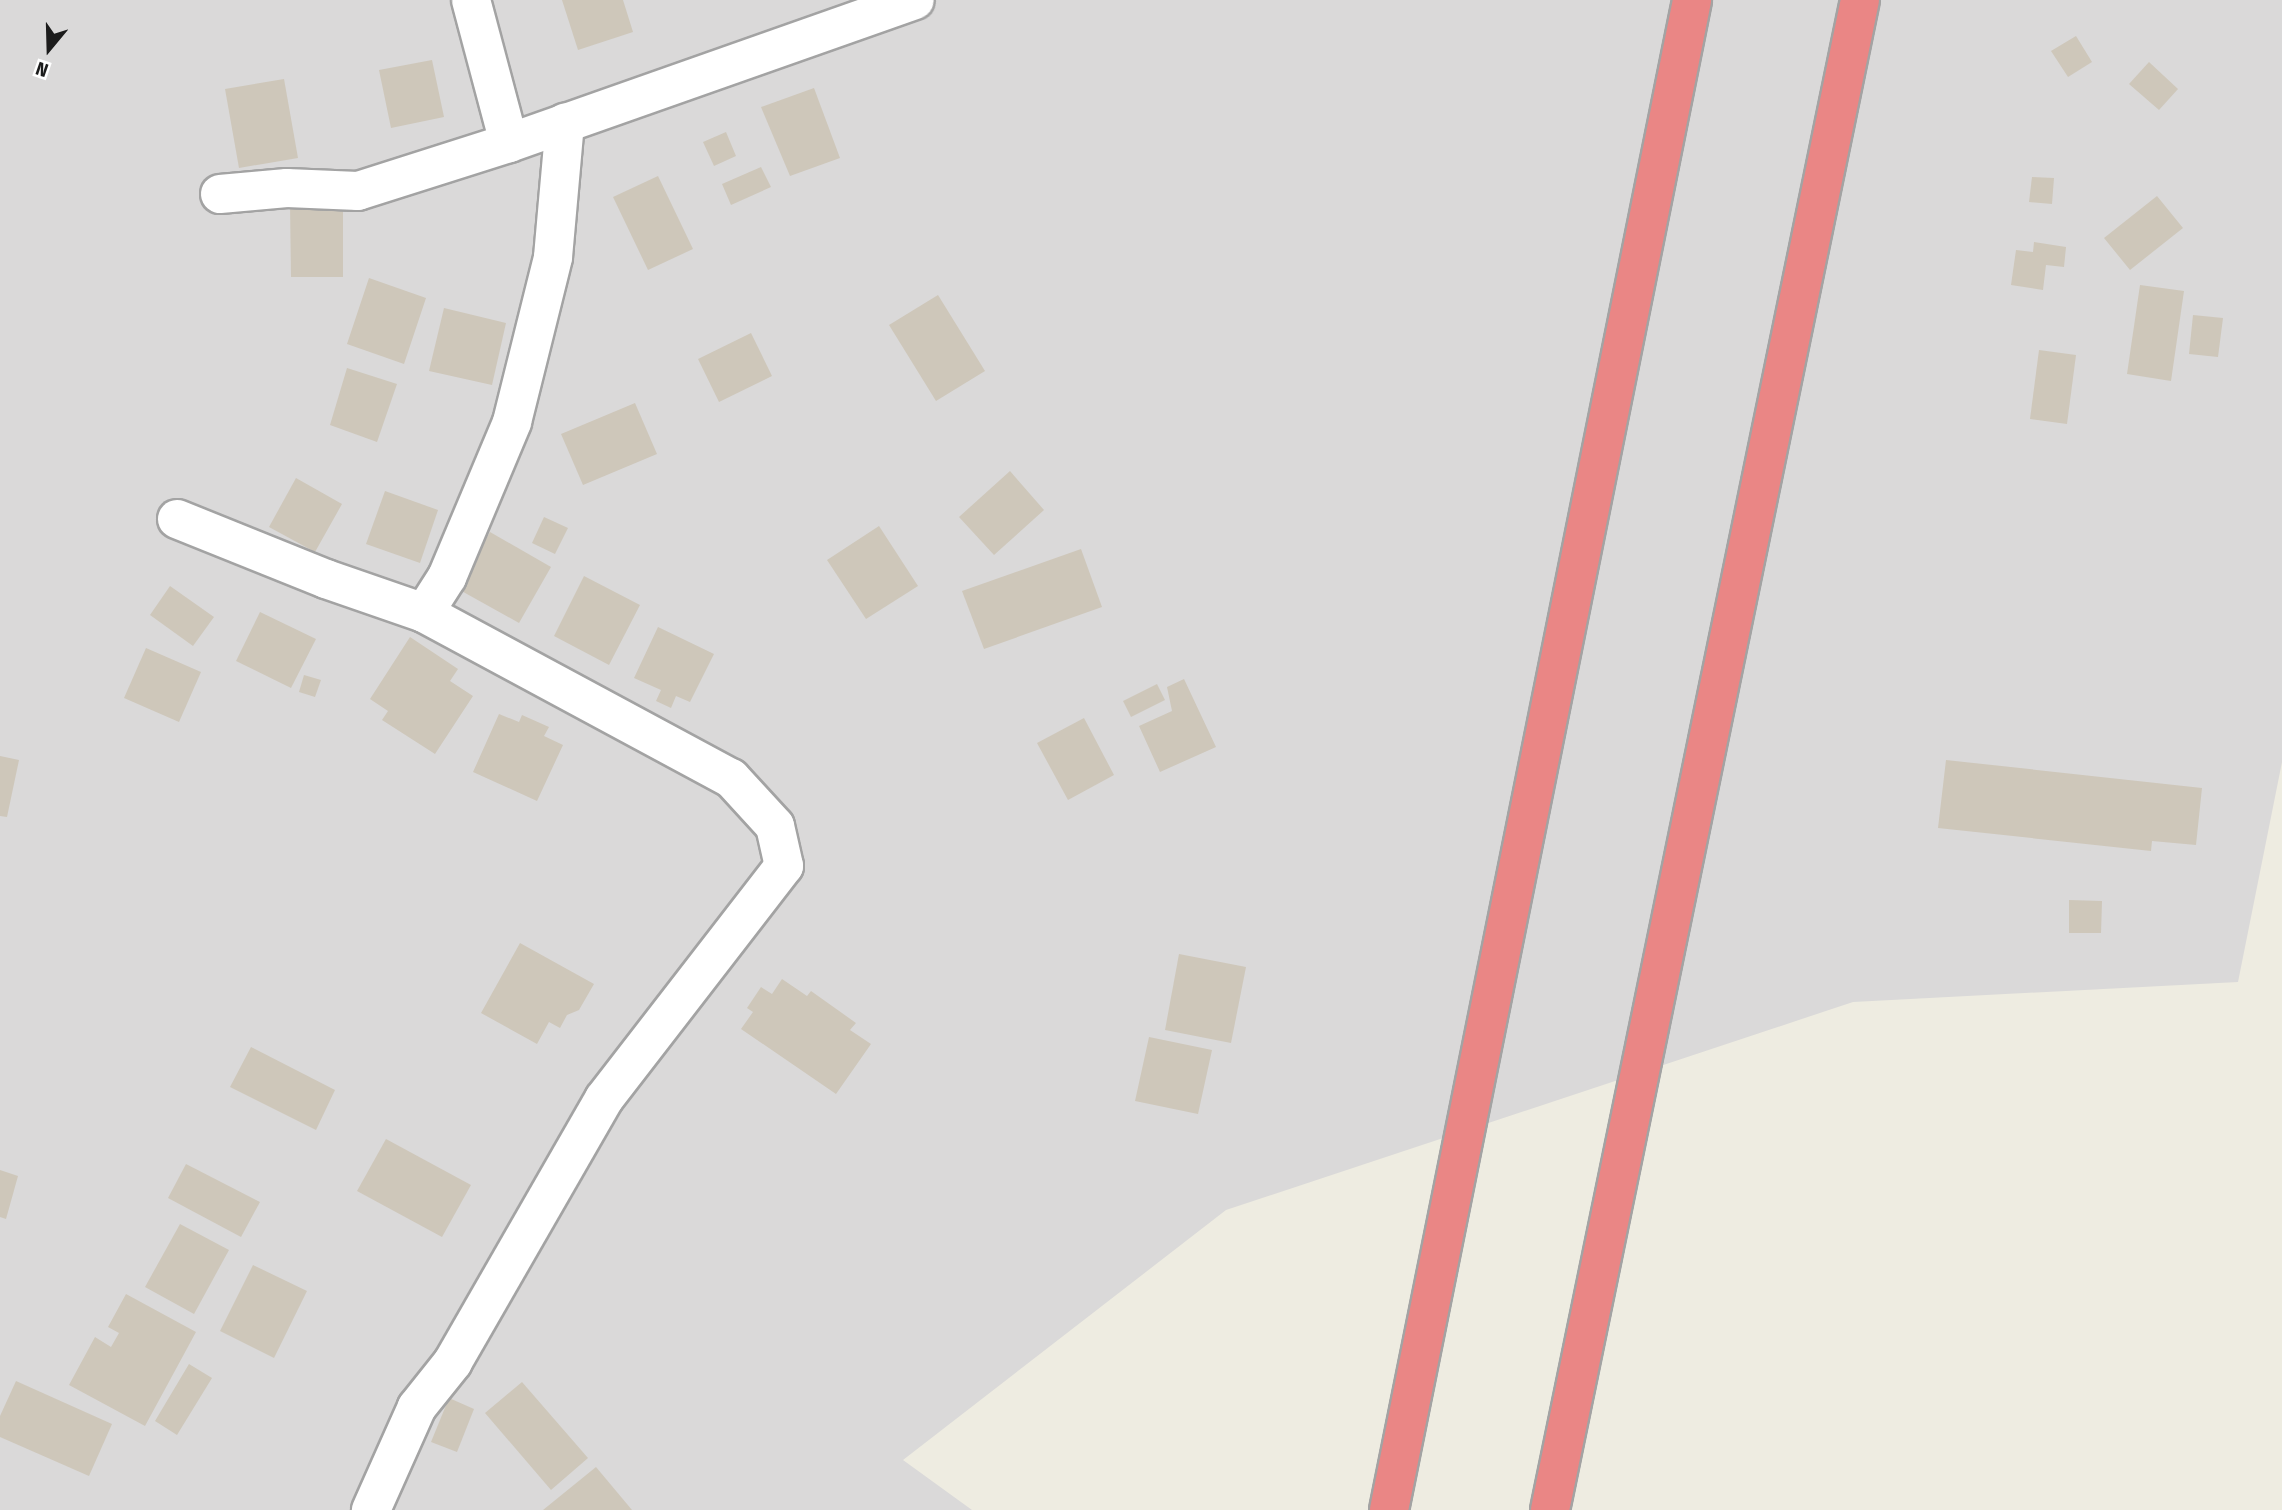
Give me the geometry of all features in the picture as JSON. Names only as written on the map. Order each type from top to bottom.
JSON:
[{"type":"highway","points":[[1389,1510],[1692,0]]},
{"type":"highway","points":[[1550,1510],[1860,0]]},
{"type":"street","points":[[471,0],[509,144]]},
{"type":"street","points":[[220,194],[287,188],[358,191],[509,144],[900,2]]},
{"type":"street","points":[[424,613],[447,577],[512,422],[553,257],[565,123]]},
{"type":"street","points":[[177,519],[326,579],[424,613],[731,778],[775,826],[784,866],[604,1099],[453,1362],[417,1406],[371,1510]]},
{"type":"shaded area","points":[[0,0],[2282,0],[2282,762],[2238,982],[1853,1002],[1226,1210],[903,1460],[972,1510],[0,1510]]},
{"type":"building","points":[[562,0],[623,0],[633,32],[578,50]]},
{"type":"building","points":[[2076,36],[2092,62],[2068,77],[2051,51]]},
{"type":"building","points":[[432,60],[444,117],[391,128],[379,70]]},
{"type":"building","points":[[2149,62],[2178,89],[2159,110],[2129,84]]},
{"type":"building","points":[[284,79],[298,158],[239,168],[225,89]]},
{"type":"building","points":[[814,88],[840,158],[790,176],[761,107]]},
{"type":"building","points":[[726,132],[736,156],[714,166],[703,142]]},
{"type":"building","points":[[761,167],[771,187],[731,205],[722,184]]},
{"type":"building","points":[[658,176],[693,249],[648,270],[613,197]]},
{"type":"building","points":[[2032,177],[2054,178],[2052,204],[2029,202]]},
{"type":"building","points":[[2157,196],[2183,228],[2130,270],[2104,238]]},
{"type":"building","points":[[290,203],[343,203],[343,277],[291,277]]},
{"type":"building","points":[[2034,242],[2066,247],[2064,267],[2046,265],[2043,290],[2011,285],[2016,250],[2033,252]]},
{"type":"building","points":[[369,278],[426,298],[404,364],[347,344]]},
{"type":"building","points":[[2140,285],[2184,291],[2171,381],[2127,374]]},
{"type":"building","points":[[938,295],[985,371],[936,401],[889,325]]},
{"type":"building","points":[[444,308],[506,323],[492,385],[429,371]]},
{"type":"building","points":[[2193,315],[2223,318],[2218,357],[2189,354]]},
{"type":"building","points":[[751,333],[772,376],[719,402],[698,359]]},
{"type":"building","points":[[2039,350],[2076,355],[2067,424],[2030,419]]},
{"type":"building","points":[[347,368],[397,384],[377,442],[330,425]]},
{"type":"building","points":[[635,403],[657,454],[583,485],[561,434]]},
{"type":"building","points":[[1010,471],[1044,510],[994,555],[959,517]]},
{"type":"building","points":[[296,478],[342,504],[315,552],[269,527]]},
{"type":"building","points":[[385,491],[438,510],[420,563],[366,544]]},
{"type":"building","points":[[544,517],[568,528],[555,554],[532,543]]},
{"type":"building","points":[[879,526],[918,586],[866,619],[827,560]]},
{"type":"building","points":[[490,532],[551,567],[519,623],[458,589]]},
{"type":"building","points":[[1081,549],[1102,607],[984,649],[962,591]]},
{"type":"building","points":[[584,576],[640,605],[609,665],[554,636]]},
{"type":"building","points":[[170,586],[214,617],[193,646],[150,615]]},
{"type":"building","points":[[260,612],[316,639],[291,688],[236,661]]},
{"type":"building","points":[[658,627],[714,654],[690,702],[676,696],[671,708],[656,701],[661,690],[634,678]]},
{"type":"building","points":[[410,637],[458,669],[450,681],[473,696],[435,754],[382,720],[388,711],[370,699]]},
{"type":"building","points":[[146,648],[201,672],[179,722],[124,698]]},
{"type":"building","points":[[304,675],[321,680],[315,697],[299,692]]},
{"type":"building","points":[[1184,679],[1216,747],[1160,772],[1139,726],[1172,711],[1167,687]]},
{"type":"building","points":[[1157,684],[1165,700],[1131,717],[1123,701]]},
{"type":"building","points":[[499,714],[519,722],[522,715],[549,727],[544,736],[563,745],[537,801],[473,772]]},
{"type":"building","points":[[1084,718],[1114,775],[1068,800],[1037,743]]},
{"type":"building","points":[[0,756],[19,760],[7,817],[0,816]]},
{"type":"building","points":[[1946,760],[2202,788],[2196,845],[2152,841],[2151,851],[1938,828]]},
{"type":"building","points":[[2069,900],[2102,901],[2101,933],[2069,933]]},
{"type":"building","points":[[520,943],[594,984],[579,1010],[567,1015],[560,1028],[549,1022],[537,1044],[481,1013]]},
{"type":"building","points":[[1179,954],[1246,967],[1231,1043],[1165,1030]]},
{"type":"building","points":[[782,979],[807,996],[811,991],[856,1023],[850,1030],[871,1044],[836,1094],[741,1029],[753,1012],[747,1008],[761,987],[772,994]]},
{"type":"building","points":[[1149,1037],[1212,1050],[1198,1114],[1135,1101]]},
{"type":"building","points":[[251,1047],[335,1090],[316,1130],[230,1087]]},
{"type":"building","points":[[386,1139],[471,1185],[442,1237],[357,1191]]},
{"type":"building","points":[[186,1164],[260,1202],[241,1237],[168,1198]]},
{"type":"building","points":[[0,1170],[18,1176],[6,1219],[0,1217]]},
{"type":"building","points":[[180,1224],[229,1250],[194,1314],[145,1287]]},
{"type":"building","points":[[253,1265],[307,1291],[274,1358],[220,1331]]},
{"type":"building","points":[[126,1294],[196,1332],[145,1426],[69,1385],[95,1337],[111,1347],[119,1333],[108,1327]]},
{"type":"building","points":[[189,1364],[212,1378],[177,1435],[155,1421]]},
{"type":"building","points":[[16,1381],[112,1424],[89,1476],[0,1437],[0,1416]]},
{"type":"building","points":[[522,1382],[588,1458],[551,1490],[485,1413]]},
{"type":"building","points":[[449,1398],[474,1409],[457,1452],[431,1442]]},
{"type":"building","points":[[596,1467],[632,1510],[543,1510]]}]
